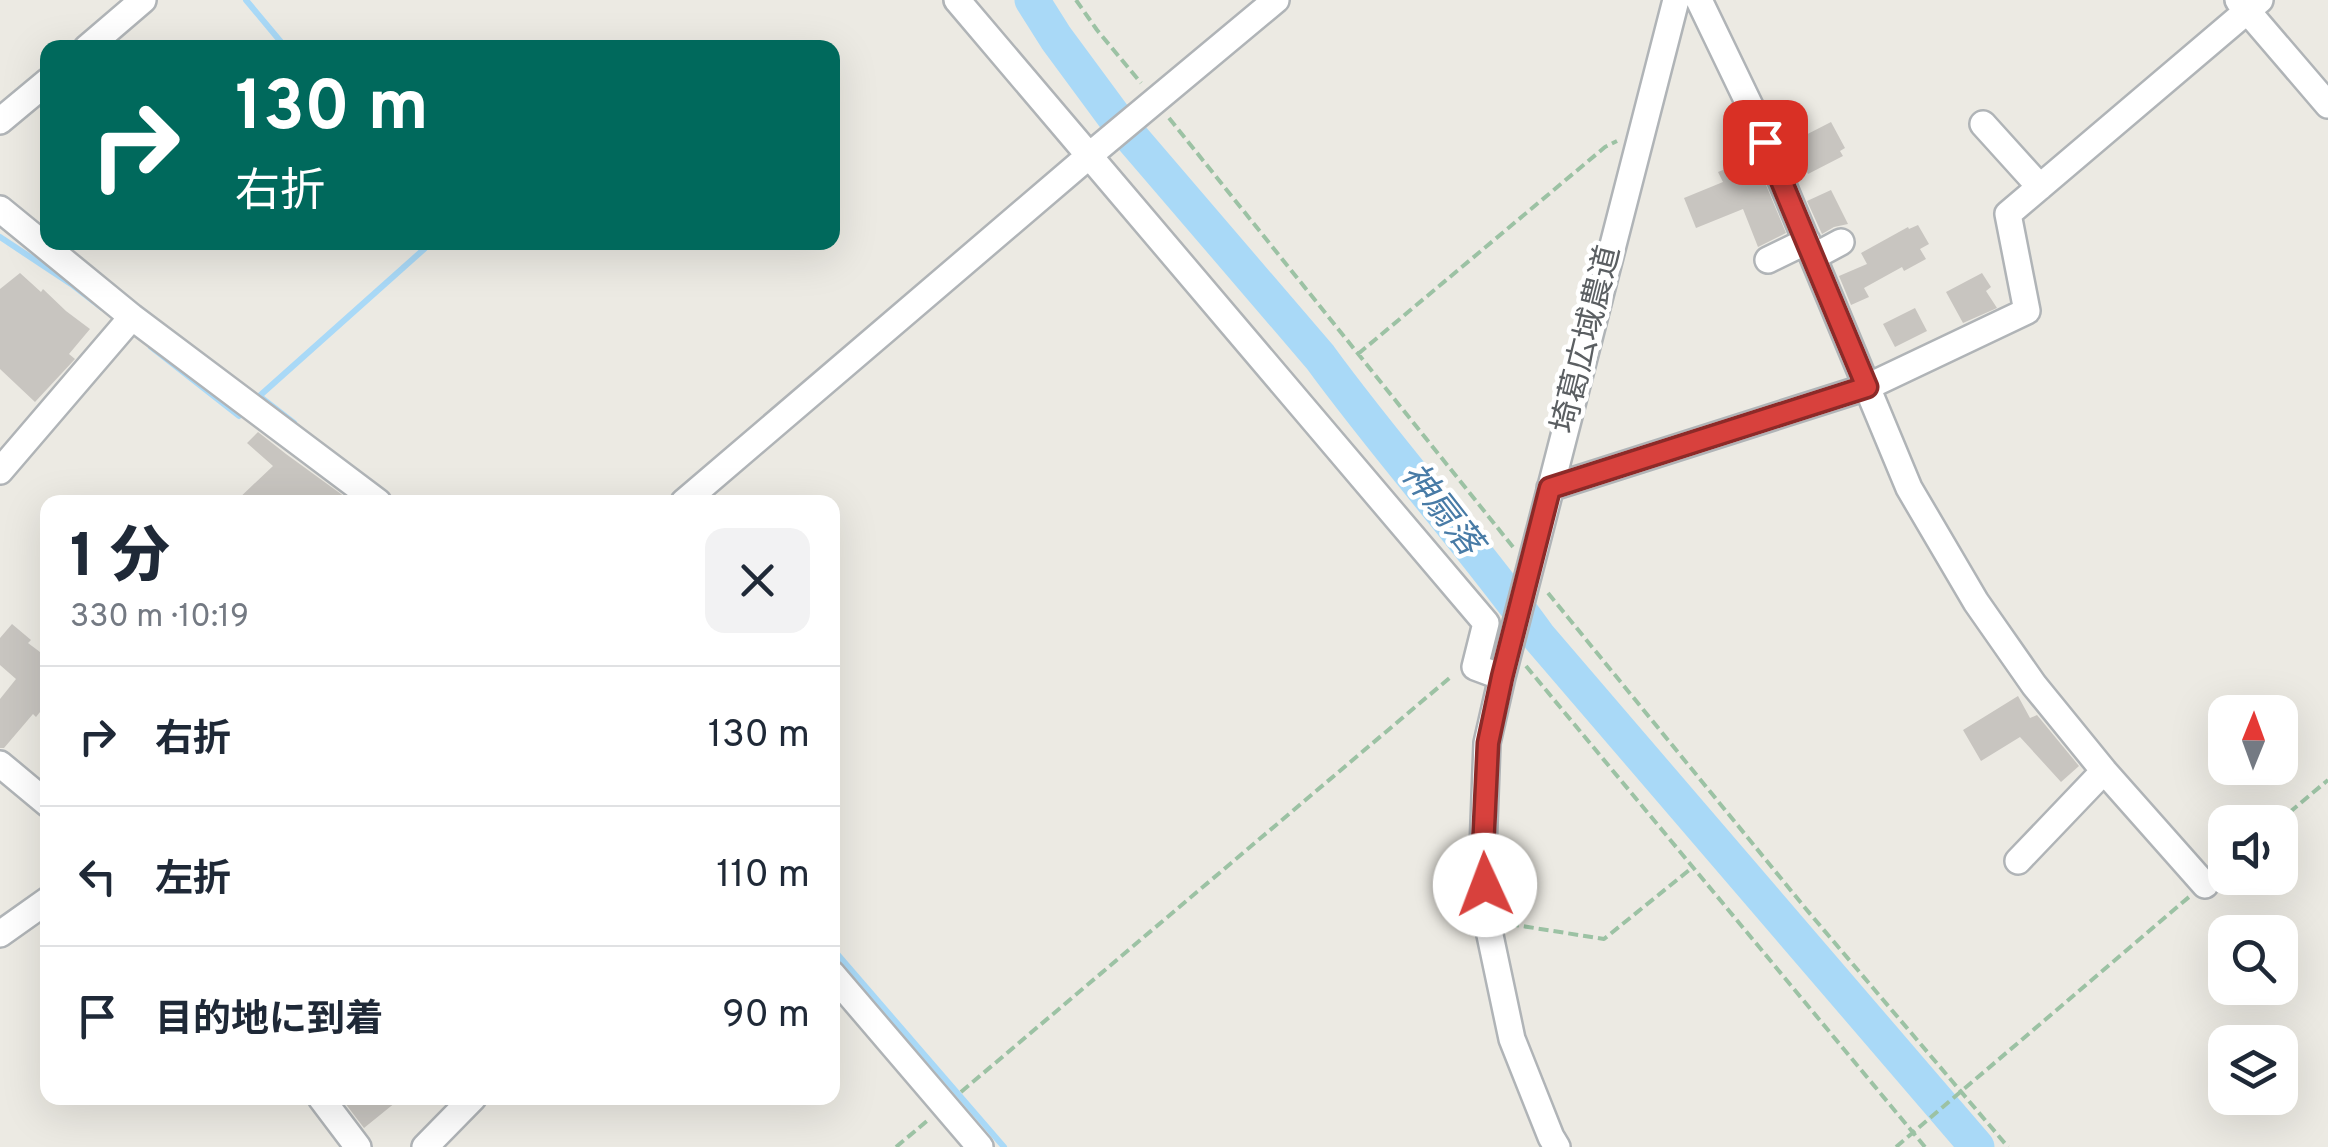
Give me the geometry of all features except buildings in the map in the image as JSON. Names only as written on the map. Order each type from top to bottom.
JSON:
[{"type":"street","points":[[95,40],[142,0]]},
{"type":"street","points":[[957,0],[1486,623],[1475,667],[1502,677]]},
{"type":"street","points":[[692,495],[1276,0]]},
{"type":"street","name":"埼葛広域農道","points":[[1557,1147],[1512,1040],[1487,921],[1483,849],[1488,743],[1676,0]]},
{"type":"street","points":[[1699,0],[1751,108],[1909,488],[1976,602],[2034,685],[2204,885]]},
{"type":"street","points":[[1550,488],[1867,387],[2027,311],[2008,214],[2249,4],[2328,105]]},
{"type":"street","points":[[0,121],[40,87]]},
{"type":"street","points":[[1983,124],[2040,187]]},
{"type":"street","points":[[0,209],[40,242]]},
{"type":"street","points":[[1768,260],[1841,242]]},
{"type":"street","points":[[50,250],[132,317],[369,495]]},
{"type":"street","points":[[0,471],[132,317]]},
{"type":"street","points":[[0,764],[40,797]]},
{"type":"street","points":[[2018,861],[2104,771]]},
{"type":"street","points":[[0,934],[40,906]]},
{"type":"street","points":[[840,983],[980,1147]]},
{"type":"street","points":[[331,1105],[358,1147]]},
{"type":"street","points":[[426,1147],[467,1105]]},
{"type":"path","points":[[1076,0],[1806,909],[2008,1147]]},
{"type":"path","points":[[1358,354],[1605,147],[1644,127]]},
{"type":"path","points":[[1510,646],[1925,1147]]},
{"type":"path","points":[[896,1147],[1452,675],[1475,667]]},
{"type":"path","points":[[2298,805],[2328,780]]},
{"type":"path","points":[[1487,921],[1604,939],[1693,868]]},
{"type":"path","points":[[1896,1147],[2204,885]]},
{"type":"waterway","points":[[246,0],[279,40]]},
{"type":"waterway","name":"神扇落","points":[[1032,0],[1115,118],[1320,357],[1539,637],[1977,1147]]},
{"type":"waterway","points":[[0,237],[102,308]]},
{"type":"waterway","points":[[255,400],[423,250]]},
{"type":"waterway","points":[[151,347],[239,416],[246,409]]},
{"type":"waterway","points":[[259,396],[294,423]]},
{"type":"waterway","points":[[840,957],[1004,1147]]},
{"type":"route","points":[[1485,885],[1488,743],[1550,488],[1867,387],[1765,142]]}]
